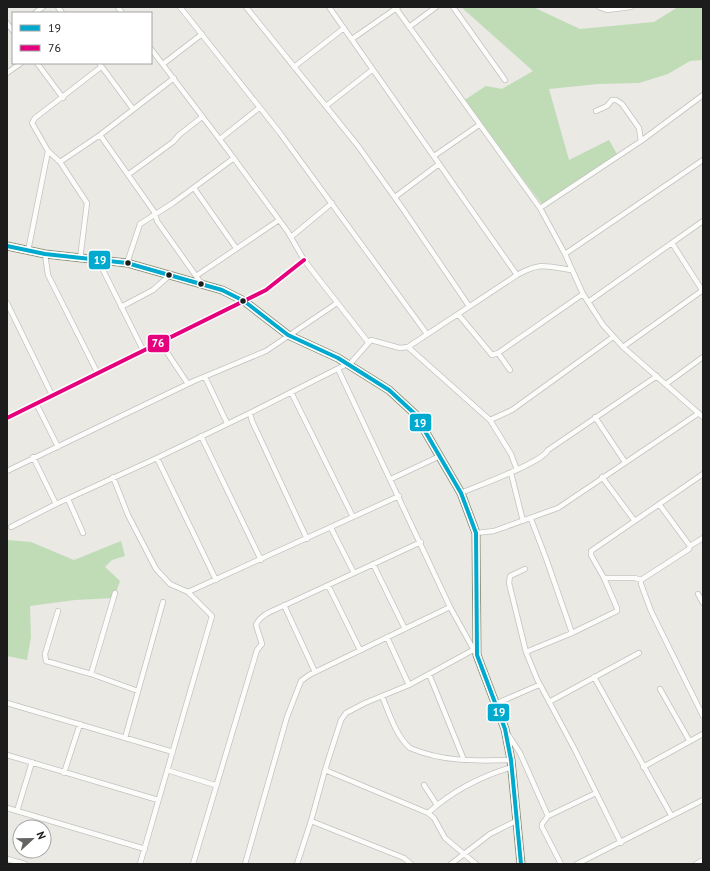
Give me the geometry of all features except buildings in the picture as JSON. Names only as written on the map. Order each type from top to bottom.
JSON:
[{"type":"street","points":[[180,7],[280,133],[427,334]]},
{"type":"street","points":[[246,7],[326,106],[395,197],[469,306]]},
{"type":"street","points":[[329,7],[517,275]]},
{"type":"street","points":[[352,39],[396,7],[479,125],[540,208],[565,254],[583,294],[613,337],[701,415],[625,462],[558,508],[531,519],[494,531],[476,533]]},
{"type":"street","points":[[409,27],[436,7]]},
{"type":"street","points":[[453,7],[506,80]]},
{"type":"street","points":[[599,7],[608,10],[631,7]]},
{"type":"street","points":[[294,67],[344,28]]},
{"type":"street","points":[[163,64],[202,34]]},
{"type":"street","points":[[152,50],[220,139],[279,220],[304,260],[368,342]]},
{"type":"street","points":[[7,73],[20,64]]},
{"type":"street","points":[[38,64],[63,98]]},
{"type":"street","points":[[80,259],[87,203],[60,162],[48,151],[32,123],[35,118],[63,98],[100,65],[133,109]]},
{"type":"street","points":[[326,106],[372,70]]},
{"type":"street","points":[[60,162],[100,135],[174,78]]},
{"type":"street","points":[[540,208],[641,141],[703,95]]},
{"type":"street","points":[[596,111],[607,106],[612,100],[616,100],[622,104],[639,128],[641,141]]},
{"type":"street","points":[[220,139],[259,108]]},
{"type":"street","points":[[129,174],[173,142],[179,135],[202,117]]},
{"type":"street","points":[[434,156],[479,125]]},
{"type":"street","points":[[100,135],[129,174],[155,213],[156,221],[201,283]]},
{"type":"street","points":[[28,251],[48,151]]},
{"type":"street","points":[[127,263],[138,227],[155,213],[194,188],[234,158]]},
{"type":"street","points":[[565,254],[703,160]]},
{"type":"street","points":[[395,197],[439,164]]},
{"type":"street","points":[[194,188],[236,248]]},
{"type":"street","points":[[291,237],[332,203]]},
{"type":"street","points":[[196,276],[279,220]]},
{"type":"street","points":[[588,302],[703,222]]},
{"type":"street","points":[[623,347],[703,290],[672,243]]},
{"type":"street","points":[[7,246],[28,251],[80,259],[127,263],[222,290],[244,301],[288,336],[348,365],[390,390],[405,403],[414,414],[461,493],[476,533],[475,652]]},
{"type":"street","points":[[45,254],[48,275],[97,372]]},
{"type":"street","points":[[98,260],[143,350]]},
{"type":"street","points":[[7,417],[266,290],[304,260]]},
{"type":"street","points":[[11,527],[56,504],[157,458],[348,365],[368,342],[374,340],[400,348],[408,347],[469,306],[533,266],[572,270]]},
{"type":"street","points":[[121,307],[153,290],[170,275]]},
{"type":"street","points":[[458,314],[490,354],[498,353],[583,294]]},
{"type":"street","points":[[7,303],[52,395]]},
{"type":"street","points":[[7,471],[33,457],[58,447],[188,384],[266,351],[337,303]]},
{"type":"street","points":[[490,420],[512,410],[613,337]]},
{"type":"street","points":[[160,342],[188,384]]},
{"type":"street","points":[[408,347],[490,420],[511,454],[517,470]]},
{"type":"street","points":[[498,353],[510,370]]},
{"type":"street","points":[[666,384],[703,357]]},
{"type":"street","points":[[338,369],[450,607],[475,652],[505,729],[520,753],[548,816]]},
{"type":"street","points":[[461,493],[511,473],[544,456],[548,450],[657,376]]},
{"type":"street","points":[[205,377],[227,423]]},
{"type":"street","points":[[291,392],[353,517]]},
{"type":"street","points":[[36,403],[58,447]]},
{"type":"street","points":[[250,413],[252,421],[307,539]]},
{"type":"street","points":[[244,416],[252,421]]},
{"type":"street","points":[[595,417],[625,462]]},
{"type":"street","points":[[201,436],[261,560]]},
{"type":"street","points":[[391,479],[440,456]]},
{"type":"street","points":[[33,457],[56,504]]},
{"type":"street","points":[[157,458],[216,580]]},
{"type":"street","points":[[511,473],[523,521]]},
{"type":"street","points":[[526,652],[572,633],[617,611],[604,578],[591,555],[591,552],[634,520],[703,474]]},
{"type":"street","points":[[113,477],[128,515],[156,569],[170,584],[188,592],[212,616],[140,864]]},
{"type":"street","points":[[602,477],[634,520]]},
{"type":"street","points":[[188,592],[399,496]]},
{"type":"street","points":[[68,499],[82,533]]},
{"type":"street","points":[[660,504],[690,546]]},
{"type":"street","points":[[531,519],[572,633]]},
{"type":"street","points":[[331,528],[354,573]]},
{"type":"street","points":[[641,580],[689,549],[690,546],[703,538]]},
{"type":"street","points":[[193,864],[215,785],[257,650],[262,644],[256,623],[264,615],[284,605],[420,542]]},
{"type":"street","points":[[373,564],[405,629]]},
{"type":"street","points":[[525,569],[510,576],[509,583],[526,652],[539,685],[621,843]]},
{"type":"street","points":[[604,578],[635,578],[641,580]]},
{"type":"street","points":[[641,580],[651,611],[703,716]]},
{"type":"street","points":[[328,585],[360,650]]},
{"type":"street","points":[[91,674],[114,592]]},
{"type":"street","points":[[698,594],[703,603]]},
{"type":"street","points":[[125,738],[163,602]]},
{"type":"street","points":[[284,605],[315,672]]},
{"type":"street","points":[[245,864],[287,718],[301,681],[315,672],[450,607]]},
{"type":"street","points":[[58,611],[45,654],[45,659],[49,663],[91,674],[138,691]]},
{"type":"street","points":[[387,637],[409,685]]},
{"type":"street","points":[[297,864],[343,716],[365,703],[409,685],[475,652]]},
{"type":"street","points":[[549,702],[639,653]]},
{"type":"street","points":[[429,674],[464,760]]},
{"type":"street","points":[[594,677],[670,815]]},
{"type":"street","points":[[495,704],[539,685]]},
{"type":"street","points":[[660,689],[689,740]]},
{"type":"street","points":[[382,696],[390,717],[410,748],[444,758],[511,764]]},
{"type":"street","points":[[7,703],[173,752]]},
{"type":"street","points":[[64,773],[80,724]]},
{"type":"street","points":[[505,729],[511,764],[521,864]]},
{"type":"street","points":[[643,767],[689,740],[703,734]]},
{"type":"street","points":[[7,755],[158,800]]},
{"type":"street","points":[[17,811],[32,762]]},
{"type":"street","points":[[428,813],[437,805],[490,774],[511,764]]},
{"type":"street","points":[[167,770],[215,785]]},
{"type":"street","points":[[325,770],[428,813],[434,818],[445,838],[476,864]]},
{"type":"street","points":[[424,785],[437,805]]},
{"type":"street","points":[[561,864],[542,827],[543,821],[548,816],[596,793]]},
{"type":"street","points":[[577,864],[621,843],[670,815],[703,800]]},
{"type":"street","points":[[7,808],[145,848]]},
{"type":"street","points":[[311,821],[404,858],[411,864]]},
{"type":"street","points":[[451,864],[490,834],[516,821]]},
{"type":"street","points":[[7,859],[25,864]]},
{"type":"street","points":[[696,864],[703,860]]},
{"type":"green space","points":[[461,7],[533,7],[580,29],[654,22],[678,7],[703,7],[703,60],[690,61],[668,74],[639,83],[598,84],[549,89],[569,160],[609,140],[617,154],[542,204],[463,101],[486,86],[502,89],[533,71]]},
{"type":"green space","points":[[7,540],[31,542],[74,560],[121,541],[125,556],[112,560],[105,567],[120,581],[114,598],[75,600],[30,606],[31,637],[27,660],[7,656]]},
{"type":"transit line","name":"19","points":[[7,246],[45,254],[127,263],[222,290],[244,301],[288,335],[338,358],[389,390],[415,414],[461,493],[476,533],[477,655],[505,729],[511,760],[521,864]]},
{"type":"transit line","name":"76","points":[[7,418],[266,290],[304,260]]}]
